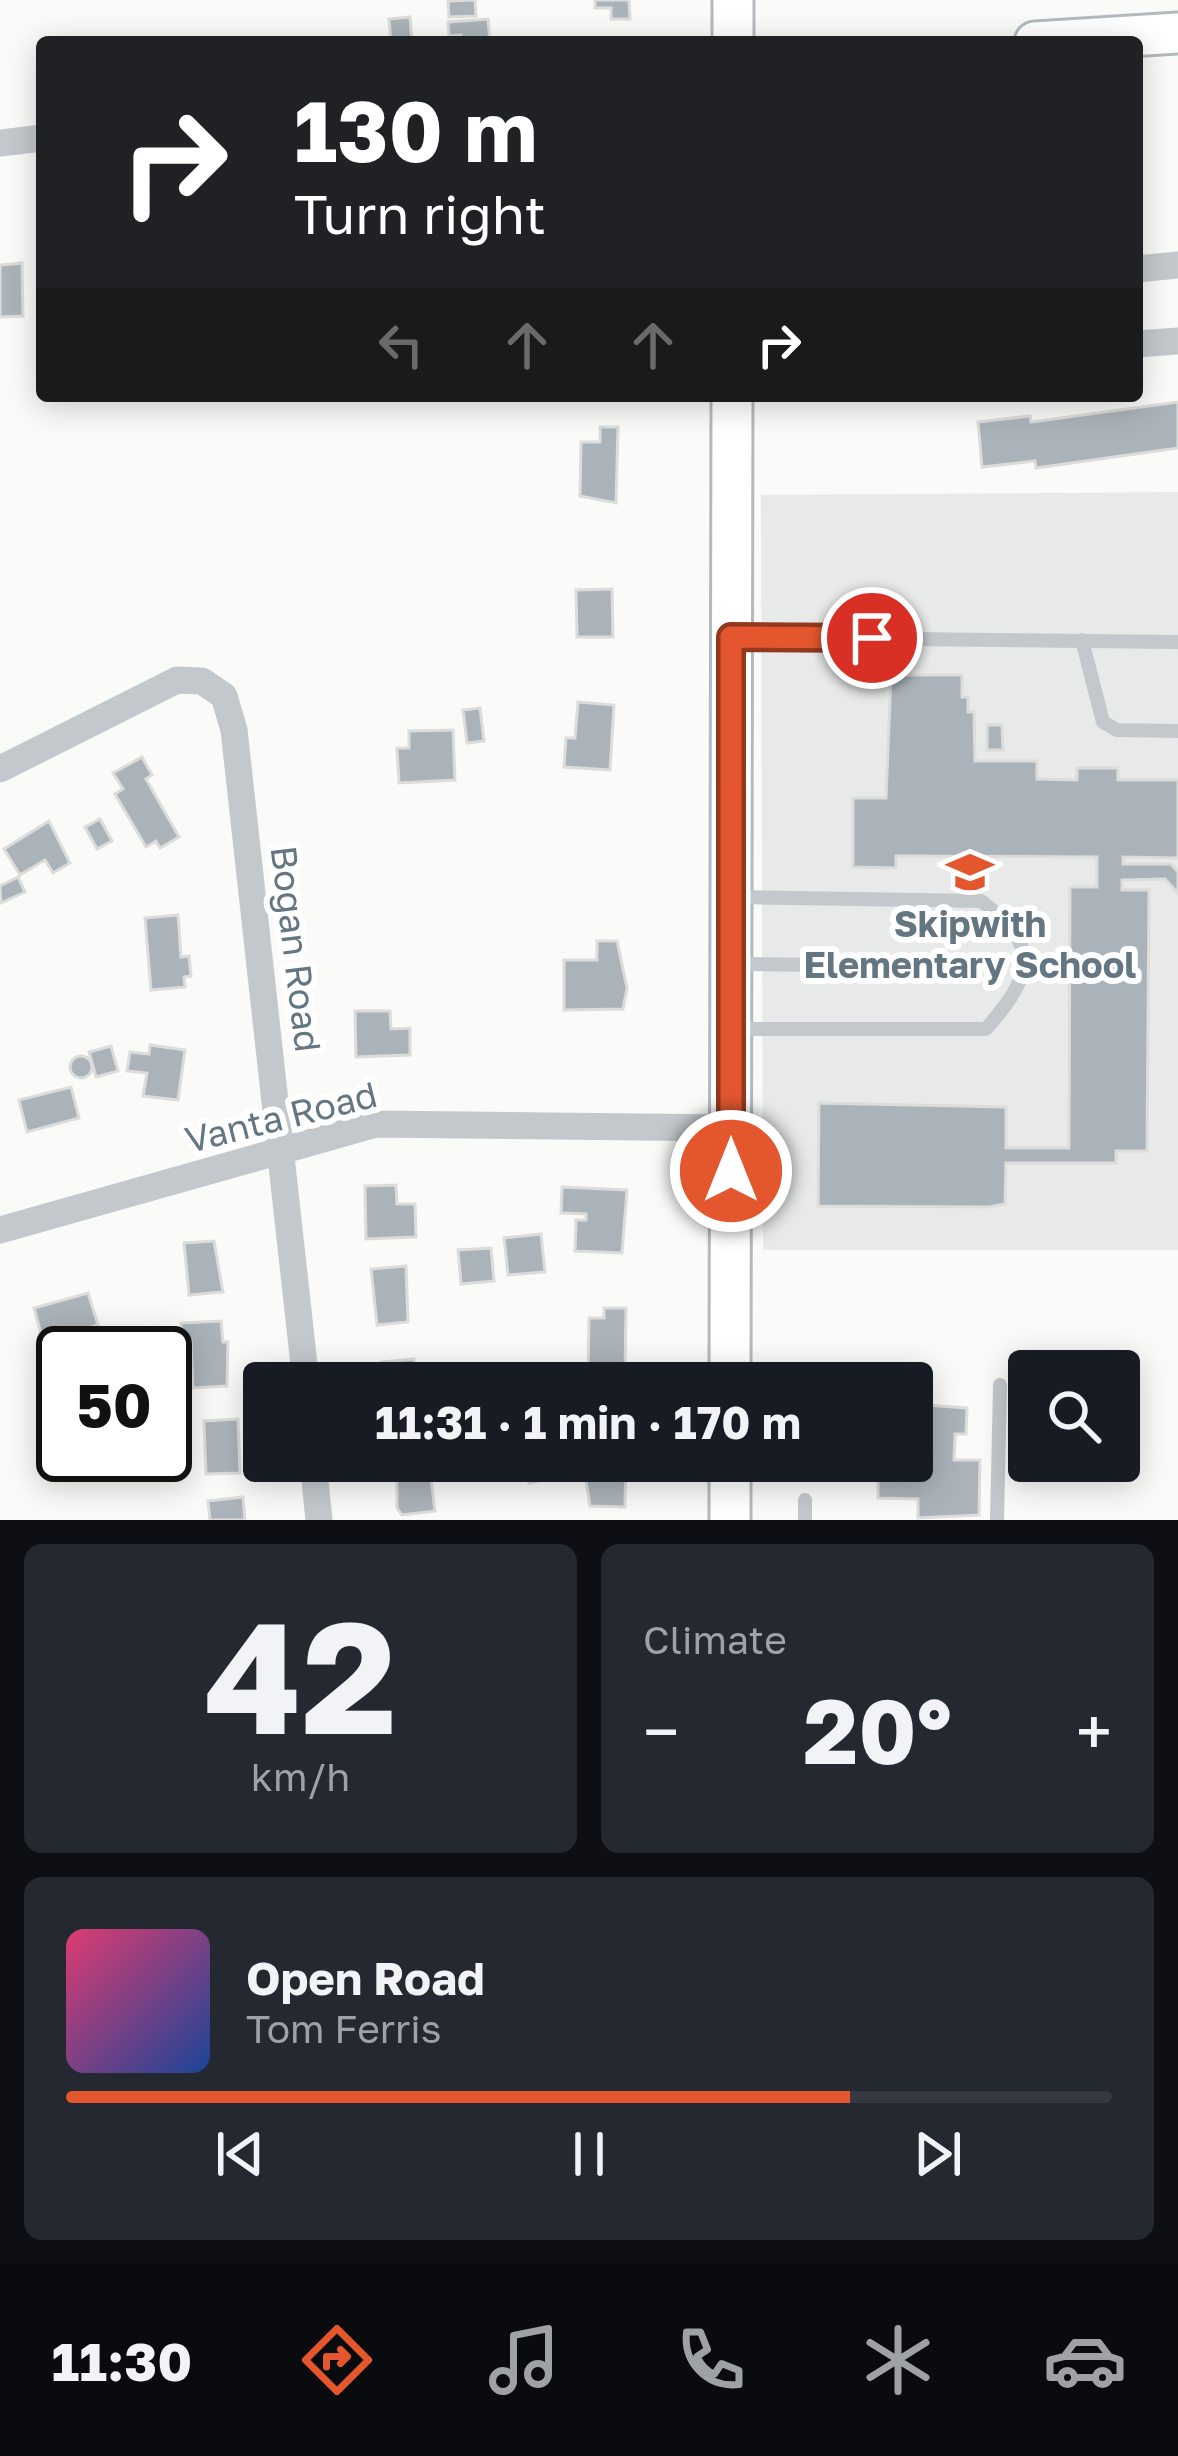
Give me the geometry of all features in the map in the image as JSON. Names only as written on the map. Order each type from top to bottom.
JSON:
[{"type":"main road","points":[[733,0],[733,36]]},
{"type":"main road","points":[[1130,36],[1178,33]]},
{"type":"main road","points":[[730,1362],[732,402]]},
{"type":"main road","points":[[730,1482],[730,1520]]},
{"type":"street","points":[[0,142],[36,139]]},
{"type":"street","points":[[1143,268],[1178,265]]},
{"type":"street","points":[[1143,344],[1178,341]]},
{"type":"street","name":"Bogan Road","points":[[0,769],[176,680],[202,681],[224,696],[234,730],[304,1362]]},
{"type":"street","name":"Vanta Road","points":[[0,1230],[376,1124],[731,1128]]},
{"type":"street","points":[[315,1482],[319,1520]]},
{"type":"lane","points":[[731,637],[1178,642]]},
{"type":"lane","points":[[1082,640],[1103,722],[1117,730],[1178,731]]},
{"type":"lane","points":[[731,896],[981,901],[1013,925],[1023,951],[1021,989],[986,1029],[731,1029]]},
{"type":"lane","points":[[731,964],[966,967]]},
{"type":"lane","points":[[997,1520],[1000,1385]]},
{"type":"lane","points":[[805,1500],[805,1520]]},
{"type":"shaded area","name":"Skipwith Elementary School","points":[[1178,492],[1178,1250],[763,1250],[761,495]]},
{"type":"building","points":[[475,0],[476,16],[449,17],[448,1]]},
{"type":"building","points":[[595,0],[629,0],[630,19],[611,19],[611,8],[595,8]]},
{"type":"building","points":[[410,17],[412,36],[390,36],[389,19]]},
{"type":"building","points":[[488,19],[489,36],[449,36],[448,22]]},
{"type":"building","points":[[22,263],[23,316],[0,317],[0,265]]},
{"type":"building","points":[[1178,402],[1178,448],[1036,468],[1035,461],[982,467],[978,422],[1030,416],[1031,422]]},
{"type":"building","points":[[600,427],[618,427],[616,503],[580,496],[581,442],[600,442]]},
{"type":"building","points":[[612,589],[613,637],[577,637],[576,590]]},
{"type":"building","points":[[891,675],[962,675],[962,697],[968,697],[968,712],[974,712],[975,761],[1037,761],[1037,779],[1077,780],[1077,768],[1118,768],[1118,780],[1178,780],[1178,858],[1123,857],[1123,864],[1171,864],[1178,872],[1178,893],[1165,879],[1122,880],[1122,890],[1149,890],[1147,1151],[1116,1151],[1116,1163],[1006,1163],[1005,1204],[818,1206],[819,1103],[1006,1107],[1006,1148],[1069,1148],[1070,887],[1097,887],[1097,857],[896,856],[896,868],[853,867],[853,798],[886,798]]},
{"type":"building","points":[[578,702],[614,705],[610,770],[564,767],[566,738],[575,738]]},
{"type":"building","points":[[480,708],[484,741],[467,743],[463,710]]},
{"type":"building","points":[[987,725],[1002,725],[1003,750],[987,750]]},
{"type":"building","points":[[453,730],[455,780],[399,783],[397,748],[409,748],[409,731]]},
{"type":"building","points":[[142,757],[152,775],[146,779],[179,837],[160,848],[156,841],[146,847],[115,794],[123,789],[113,773]]},
{"type":"building","points":[[100,819],[112,841],[97,849],[85,827]]},
{"type":"building","points":[[49,821],[70,863],[53,873],[45,860],[20,875],[4,849]]},
{"type":"building","points":[[18,877],[25,892],[1,903],[0,886]]},
{"type":"building","points":[[178,915],[181,957],[189,956],[191,976],[184,977],[185,987],[151,990],[145,918]]},
{"type":"building","points":[[597,941],[617,941],[627,988],[623,1009],[564,1010],[564,960],[597,960]]},
{"type":"building","points":[[355,1011],[390,1011],[391,1029],[410,1028],[410,1055],[356,1057]]},
{"type":"building","points":[[150,1045],[185,1050],[178,1100],[143,1096],[147,1073],[127,1071],[130,1052],[149,1054]]},
{"type":"building","points":[[111,1046],[118,1071],[96,1077],[89,1052]]},
{"type":"building","points":[[81,1056],[92,1067],[81,1078],[70,1067]]},
{"type":"building","points":[[71,1087],[79,1118],[27,1132],[19,1100]]},
{"type":"building","points":[[396,1185],[397,1204],[415,1204],[416,1237],[366,1239],[365,1186]]},
{"type":"building","points":[[562,1187],[627,1190],[622,1253],[575,1251],[576,1220],[586,1220],[586,1214],[561,1213]]},
{"type":"building","points":[[541,1234],[545,1272],[508,1275],[504,1238]]},
{"type":"building","points":[[214,1241],[223,1292],[189,1295],[184,1243]]},
{"type":"building","points":[[491,1248],[494,1281],[461,1284],[458,1250]]},
{"type":"building","points":[[406,1266],[408,1322],[377,1325],[371,1269]]},
{"type":"building","points":[[88,1293],[98,1325],[39,1326],[34,1308]]},
{"type":"building","points":[[604,1308],[626,1308],[625,1362],[588,1362],[589,1318],[604,1318]]},
{"type":"building","points":[[221,1321],[223,1342],[228,1342],[227,1386],[193,1388],[192,1326],[181,1323]]},
{"type":"building","points":[[933,1406],[967,1408],[966,1434],[955,1434],[954,1460],[980,1460],[979,1515],[918,1518],[918,1499],[878,1498],[878,1482],[933,1482]]},
{"type":"building","points":[[238,1419],[240,1473],[206,1474],[204,1421]]},
{"type":"building","points":[[397,1482],[431,1482],[435,1511],[402,1515],[397,1508]]},
{"type":"building","points":[[586,1482],[626,1482],[625,1507],[590,1506]]},
{"type":"building","points":[[243,1497],[245,1520],[210,1520],[208,1501]]},
{"type":"place","name":"Skipwith Elementary School","points":[[970,872]]},
{"type":"route","points":[[731,1171],[731,637],[872,638]]}]
